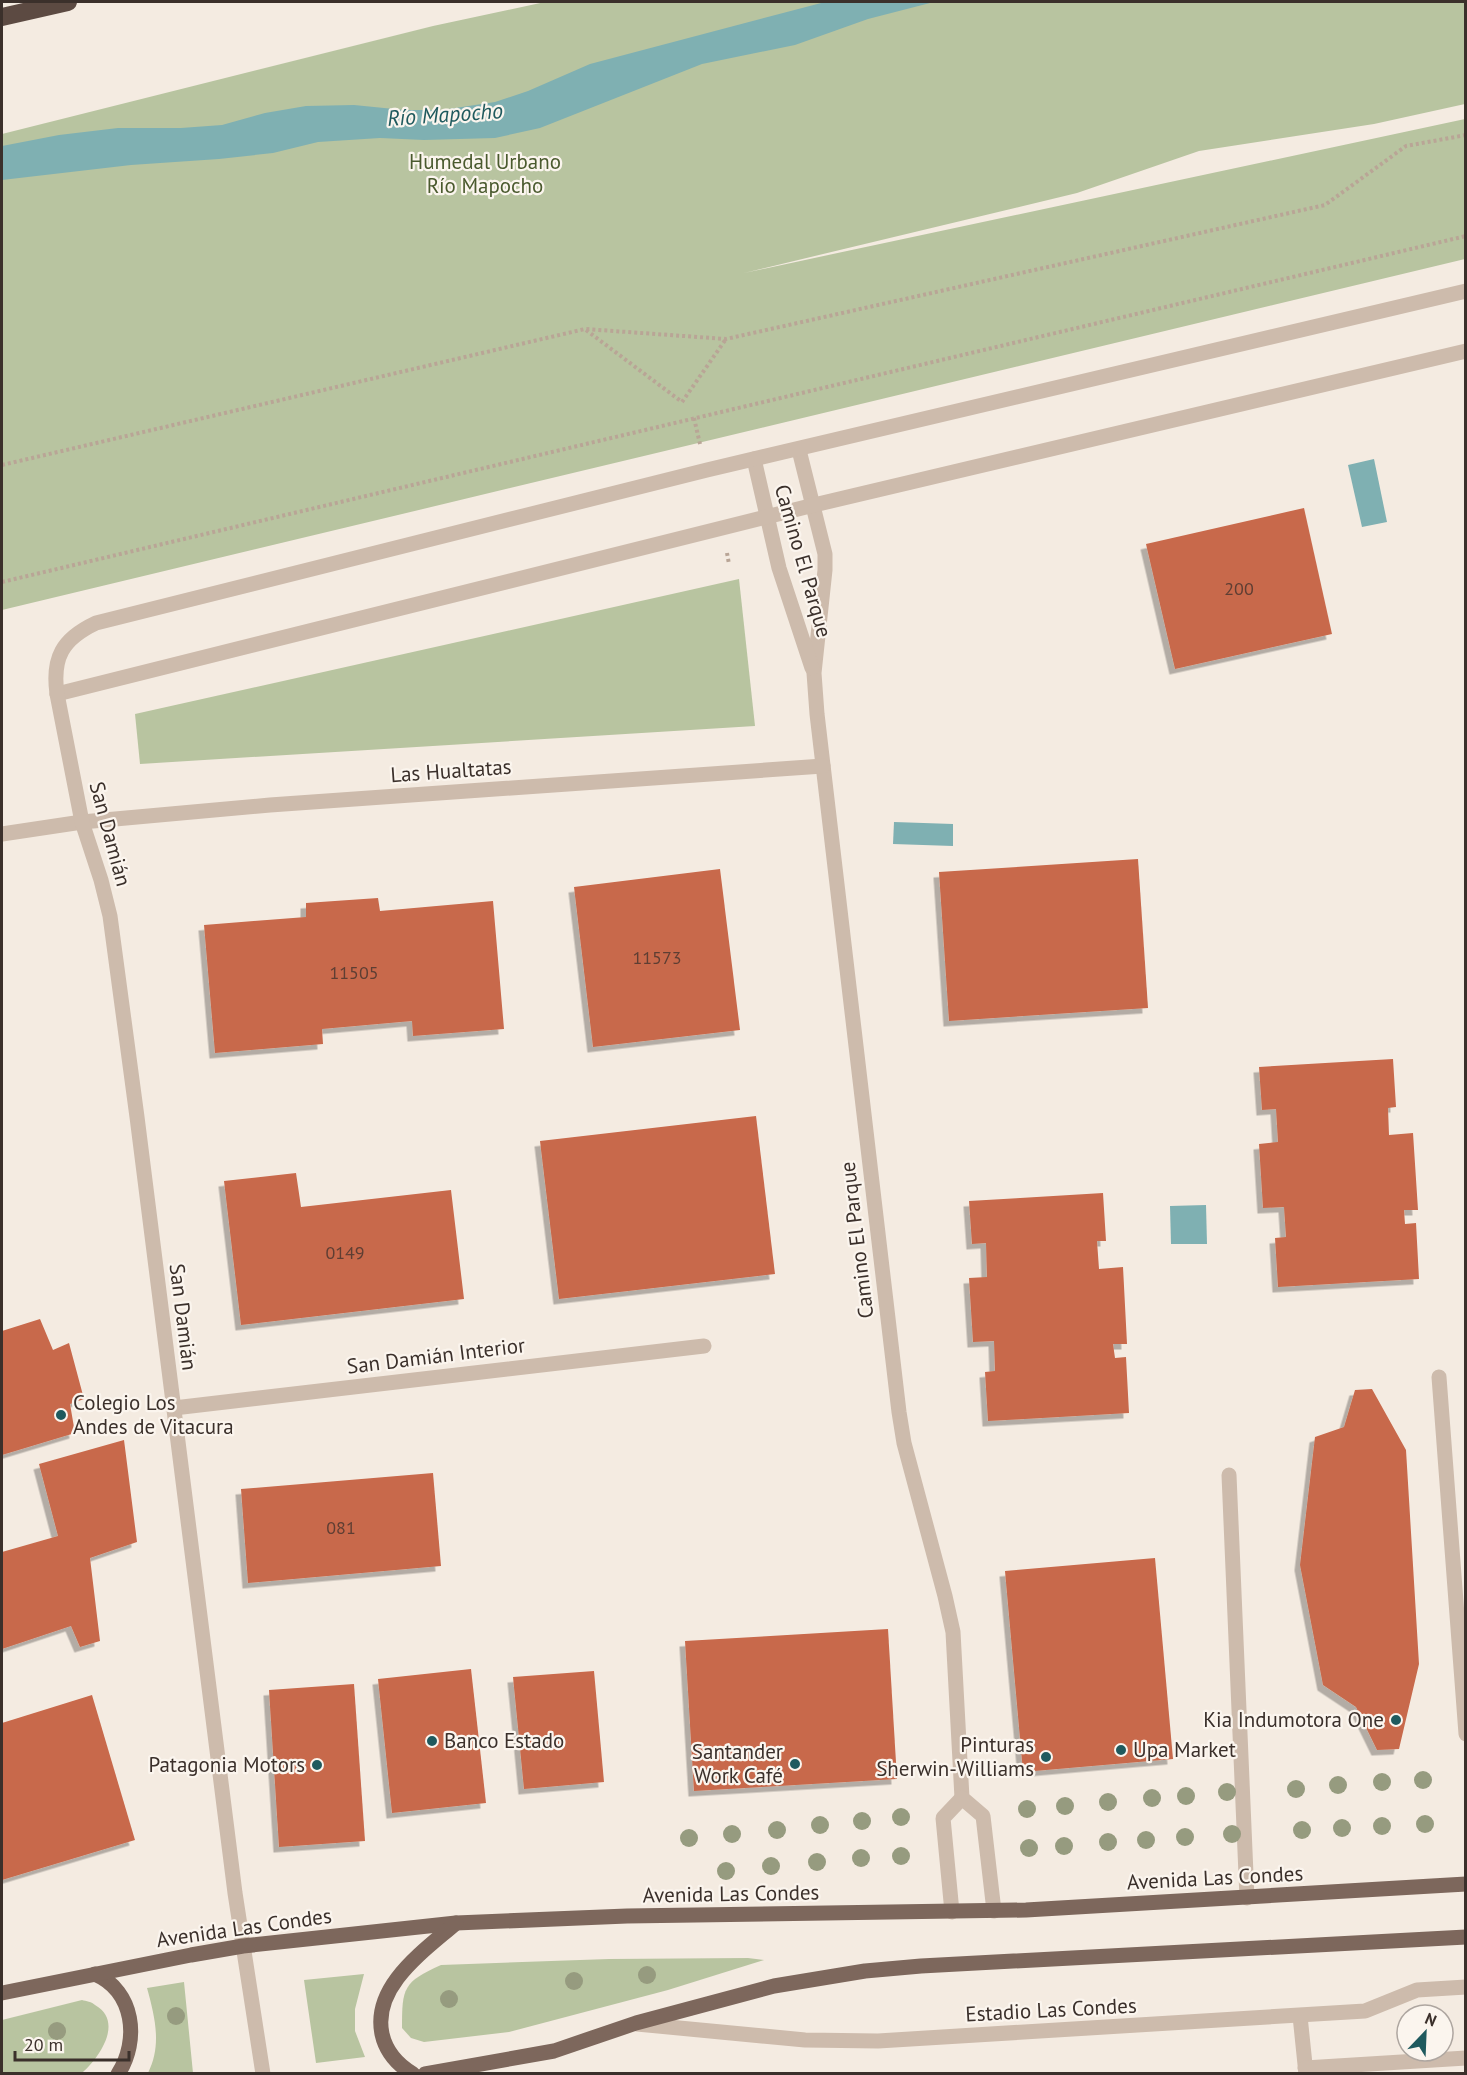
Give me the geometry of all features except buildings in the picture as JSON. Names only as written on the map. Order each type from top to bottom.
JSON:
[{"type":"highway","points":[[2,17],[68,2]]},
{"type":"main road","name":"Avenida Las Condes","points":[[2,1993],[243,1946],[456,1923],[639,1916],[994,1911],[1466,1884]]},
{"type":"main road","points":[[413,2073],[405,2069],[387,2048],[380,2026],[381,2007],[389,1990],[406,1968],[456,1923]]},
{"type":"main road","points":[[425,2073],[554,2051],[636,2023],[774,1986],[865,1971],[921,1966],[1466,1937]]},
{"type":"main road","points":[[95,1974],[107,1979],[115,1987],[128,2009],[129,2051],[118,2073]]},
{"type":"street","name":"San Damián","points":[[263,2073],[243,1946],[110,916],[82,822],[57,694],[55,676],[58,658],[66,643],[80,630],[96,623],[754,459],[1466,291]]},
{"type":"street","points":[[57,694],[768,516],[1466,351]]},
{"type":"street","name":"Camino El Parque","points":[[799,450],[825,554],[814,673],[899,1412],[904,1443],[953,1632],[962,1798]]},
{"type":"street","name":"Camino El Parque","points":[[754,459],[779,568],[814,673]]},
{"type":"street","name":"Las Hualtatas","points":[[2,834],[82,822],[304,803],[823,766]]},
{"type":"street","name":"San Damián Interior","points":[[174,1408],[704,1346]]},
{"type":"street","points":[[1439,1377],[1466,1734]]},
{"type":"street","points":[[1229,1475],[1247,1898]]},
{"type":"street","points":[[952,1912],[943,1818],[962,1798],[983,1816],[994,1911]]},
{"type":"street","name":"Estadio Las Condes","points":[[636,2023],[805,2040],[878,2041],[1365,2011],[1417,1990],[1466,1987]]},
{"type":"street","points":[[1300,2016],[1306,2071],[1466,2058]]},
{"type":"path","points":[[2,465],[585,329],[726,339],[1324,205],[1406,146],[1466,135]]},
{"type":"path","points":[[2,582],[1466,236]]},
{"type":"path","points":[[585,329],[682,402],[726,339]]},
{"type":"green space","name":"Humedal Urbano Río Mapocho","points":[[545,2],[1465,2],[1465,104],[1374,124],[1199,151],[1077,193],[744,273],[1465,119],[1465,259],[2,610],[2,134],[433,26]]},
{"type":"green space","points":[[739,579],[755,726],[140,764],[135,714]]},
{"type":"green space","points":[[748,1958],[764,1960],[668,1990],[509,2032],[424,2042],[411,2038],[402,2028],[404,1995],[407,1988],[419,1976],[441,1965],[609,1959]]},
{"type":"green space","points":[[364,1974],[355,2009],[355,2031],[365,2057],[316,2063],[304,1980]]},
{"type":"green space","points":[[184,1982],[193,2073],[148,2073],[155,2052],[156,2031],[147,1988]]},
{"type":"green space","points":[[82,2000],[92,2003],[104,2012],[108,2021],[108,2030],[101,2050],[82,2073],[2,2073],[2,2020]]},
{"type":"water","name":"Río Mapocho","points":[[825,2],[934,2],[868,19],[795,45],[702,64],[540,128],[495,138],[424,140],[380,138],[318,142],[273,153],[131,165],[2,180],[2,146],[59,135],[118,128],[181,128],[222,125],[265,113],[306,106],[354,105],[404,110],[442,110],[495,102],[528,91],[590,64]]},
{"type":"water","points":[[1374,459],[1387,522],[1362,527],[1348,465]]},
{"type":"water","points":[[894,822],[953,824],[953,846],[893,844]]},
{"type":"water","points":[[1206,1205],[1207,1244],[1171,1244],[1170,1206]]},
{"type":"place","name":"Colegio Los Andes de Vitacura","points":[[61,1415]]},
{"type":"place","name":"Kia Indumotora One","points":[[1396,1720]]},
{"type":"place","name":"Banco Estado","points":[[432,1741]]},
{"type":"place","name":"Upa Market","points":[[1121,1750]]},
{"type":"place","name":"Pinturas Sherwin-Williams","points":[[1046,1757]]},
{"type":"place","name":"Santander Work Café","points":[[795,1764]]},
{"type":"place","name":"Patagonia Motors","points":[[317,1765]]}]
